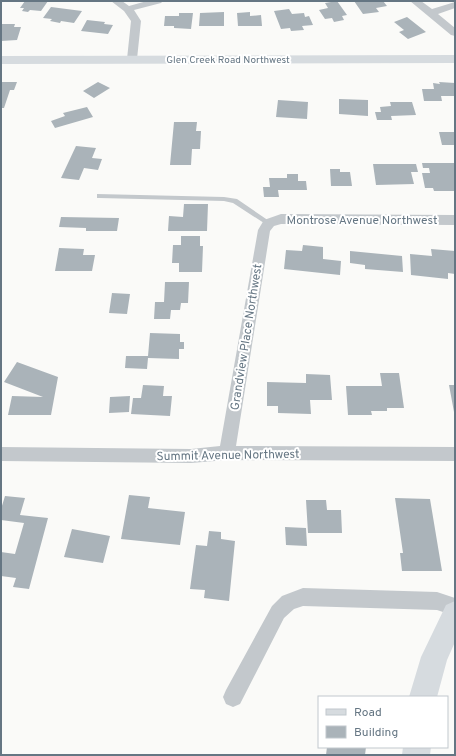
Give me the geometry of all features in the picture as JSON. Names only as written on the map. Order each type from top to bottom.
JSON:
[{"type":"main road","name":"Glen Creek Road Northwest","points":[[1,60],[455,59]]},
{"type":"main road","points":[[424,696],[434,657],[455,614]]},
{"type":"street","points":[[116,1],[128,9],[136,21],[132,59]]},
{"type":"street","points":[[128,9],[158,1]]},
{"type":"street","points":[[415,1],[455,33]]},
{"type":"street","points":[[431,13],[455,5]]},
{"type":"street","name":"Montrose Avenue Northwest","points":[[269,223],[281,219],[455,220]]},
{"type":"street","name":"Grandview Place Northwest","points":[[226,453],[264,230],[269,223]]},
{"type":"street","name":"Summit Avenue Northwest","points":[[1,454],[191,456],[226,453],[455,454]]},
{"type":"street","points":[[233,697],[278,612],[288,602],[303,597],[437,601],[455,607]]},
{"type":"lane","points":[[100,196],[224,199],[235,201],[269,223]]},
{"type":"building","points":[[25,1],[48,1],[41,11],[30,10],[28,12],[22,11],[24,8],[20,8]]},
{"type":"building","points":[[337,1],[347,15],[342,16],[344,20],[334,22],[332,18],[325,19],[319,10],[328,8],[325,3]]},
{"type":"building","points":[[354,1],[383,1],[387,6],[376,8],[379,12],[363,14]]},
{"type":"building","points":[[51,7],[82,11],[74,23],[61,21],[60,23],[50,21],[52,19],[43,18]]},
{"type":"building","points":[[289,9],[292,14],[304,13],[305,17],[309,16],[313,25],[302,26],[304,30],[291,31],[290,28],[281,29],[274,11]]},
{"type":"building","points":[[224,12],[224,26],[199,26],[200,13]]},
{"type":"building","points":[[250,12],[250,16],[261,15],[262,26],[238,26],[237,13]]},
{"type":"building","points":[[179,13],[193,13],[191,29],[164,26],[165,16],[179,16]]},
{"type":"building","points":[[407,17],[426,32],[408,39],[399,32],[404,30],[394,22]]},
{"type":"building","points":[[87,20],[105,22],[104,24],[113,25],[108,34],[81,31]]},
{"type":"building","points":[[1,24],[15,24],[14,27],[21,27],[17,40],[1,41]]},
{"type":"building","points":[[1,82],[17,82],[14,90],[10,90],[4,108],[1,108]]},
{"type":"building","points":[[98,82],[110,88],[94,98],[83,91]]},
{"type":"building","points":[[439,82],[455,83],[455,96],[441,96],[442,101],[424,101],[422,89],[434,89],[433,83],[440,84]]},
{"type":"building","points":[[339,99],[368,100],[368,116],[339,114]]},
{"type":"building","points":[[278,100],[308,102],[307,119],[276,117]]},
{"type":"building","points":[[390,102],[412,102],[416,115],[391,116],[392,120],[377,120],[375,112],[381,112],[380,107],[391,106]]},
{"type":"building","points":[[87,107],[93,117],[55,128],[51,121],[65,116],[63,113]]},
{"type":"building","points":[[174,122],[197,122],[196,131],[201,131],[200,149],[192,149],[191,165],[170,165]]},
{"type":"building","points":[[439,132],[455,132],[455,145],[442,145]]},
{"type":"building","points":[[76,146],[96,148],[92,158],[102,159],[98,170],[84,168],[79,180],[61,178]]},
{"type":"building","points":[[422,163],[455,163],[455,191],[434,191],[433,188],[425,188],[422,173],[430,173],[429,168],[423,168]]},
{"type":"building","points":[[373,164],[416,164],[418,172],[411,172],[414,184],[376,185]]},
{"type":"building","points":[[330,169],[340,169],[340,172],[350,172],[352,186],[331,186]]},
{"type":"building","points":[[287,174],[298,174],[298,181],[306,181],[307,190],[278,190],[279,197],[264,197],[263,187],[270,187],[269,178],[287,178]]},
{"type":"building","points":[[184,204],[208,204],[207,231],[168,231],[169,216],[183,217]]},
{"type":"building","points":[[61,217],[119,218],[117,231],[86,231],[86,228],[59,227]]},
{"type":"building","points":[[181,236],[200,236],[200,246],[203,246],[202,272],[179,272],[179,263],[172,263],[173,245],[181,245]]},
{"type":"building","points":[[303,245],[323,247],[323,259],[341,261],[340,275],[284,269],[286,250],[302,251]]},
{"type":"building","points":[[59,248],[84,249],[83,255],[95,255],[92,271],[55,271]]},
{"type":"building","points":[[431,249],[455,251],[455,274],[448,273],[448,279],[411,275],[410,254],[432,256]]},
{"type":"building","points":[[350,251],[402,256],[403,272],[365,269],[365,265],[350,263]]},
{"type":"building","points":[[165,282],[189,282],[188,303],[181,303],[180,310],[171,310],[170,319],[154,319],[155,302],[164,302]]},
{"type":"building","points":[[112,293],[130,294],[127,314],[109,313]]},
{"type":"building","points":[[150,333],[180,334],[180,342],[184,342],[184,349],[179,349],[179,359],[148,358],[147,369],[125,368],[126,356],[148,356]]},
{"type":"building","points":[[17,362],[58,377],[51,415],[8,415],[12,396],[43,397],[4,382]]},
{"type":"building","points":[[380,373],[399,373],[404,408],[387,408],[387,411],[371,411],[372,415],[348,415],[346,386],[382,386]]},
{"type":"building","points":[[306,374],[330,375],[332,400],[310,400],[311,414],[278,413],[278,406],[267,406],[267,382],[306,383]]},
{"type":"building","points":[[143,385],[164,386],[163,396],[172,396],[170,416],[131,414],[133,398],[141,398]]},
{"type":"building","points":[[449,385],[455,385],[455,412],[454,412]]},
{"type":"building","points":[[130,396],[129,412],[109,413],[110,397]]},
{"type":"building","points":[[129,495],[150,497],[148,508],[185,512],[180,545],[121,539]]},
{"type":"building","points":[[5,496],[25,498],[20,515],[48,518],[29,589],[13,587],[16,578],[1,576],[1,552],[15,554],[24,523],[1,520],[1,509]]},
{"type":"building","points":[[395,498],[430,499],[442,571],[402,571],[400,553],[403,553]]},
{"type":"building","points":[[306,500],[326,500],[327,510],[341,510],[342,533],[308,533]]},
{"type":"building","points":[[285,527],[306,528],[307,546],[286,545]]},
{"type":"building","points":[[72,529],[110,536],[103,563],[64,557]]},
{"type":"building","points":[[209,531],[221,532],[221,539],[235,541],[229,601],[204,598],[205,590],[190,589],[196,545],[207,546]]},
{"type":"building","points":[[327,748],[366,748],[365,755],[326,755]]}]
